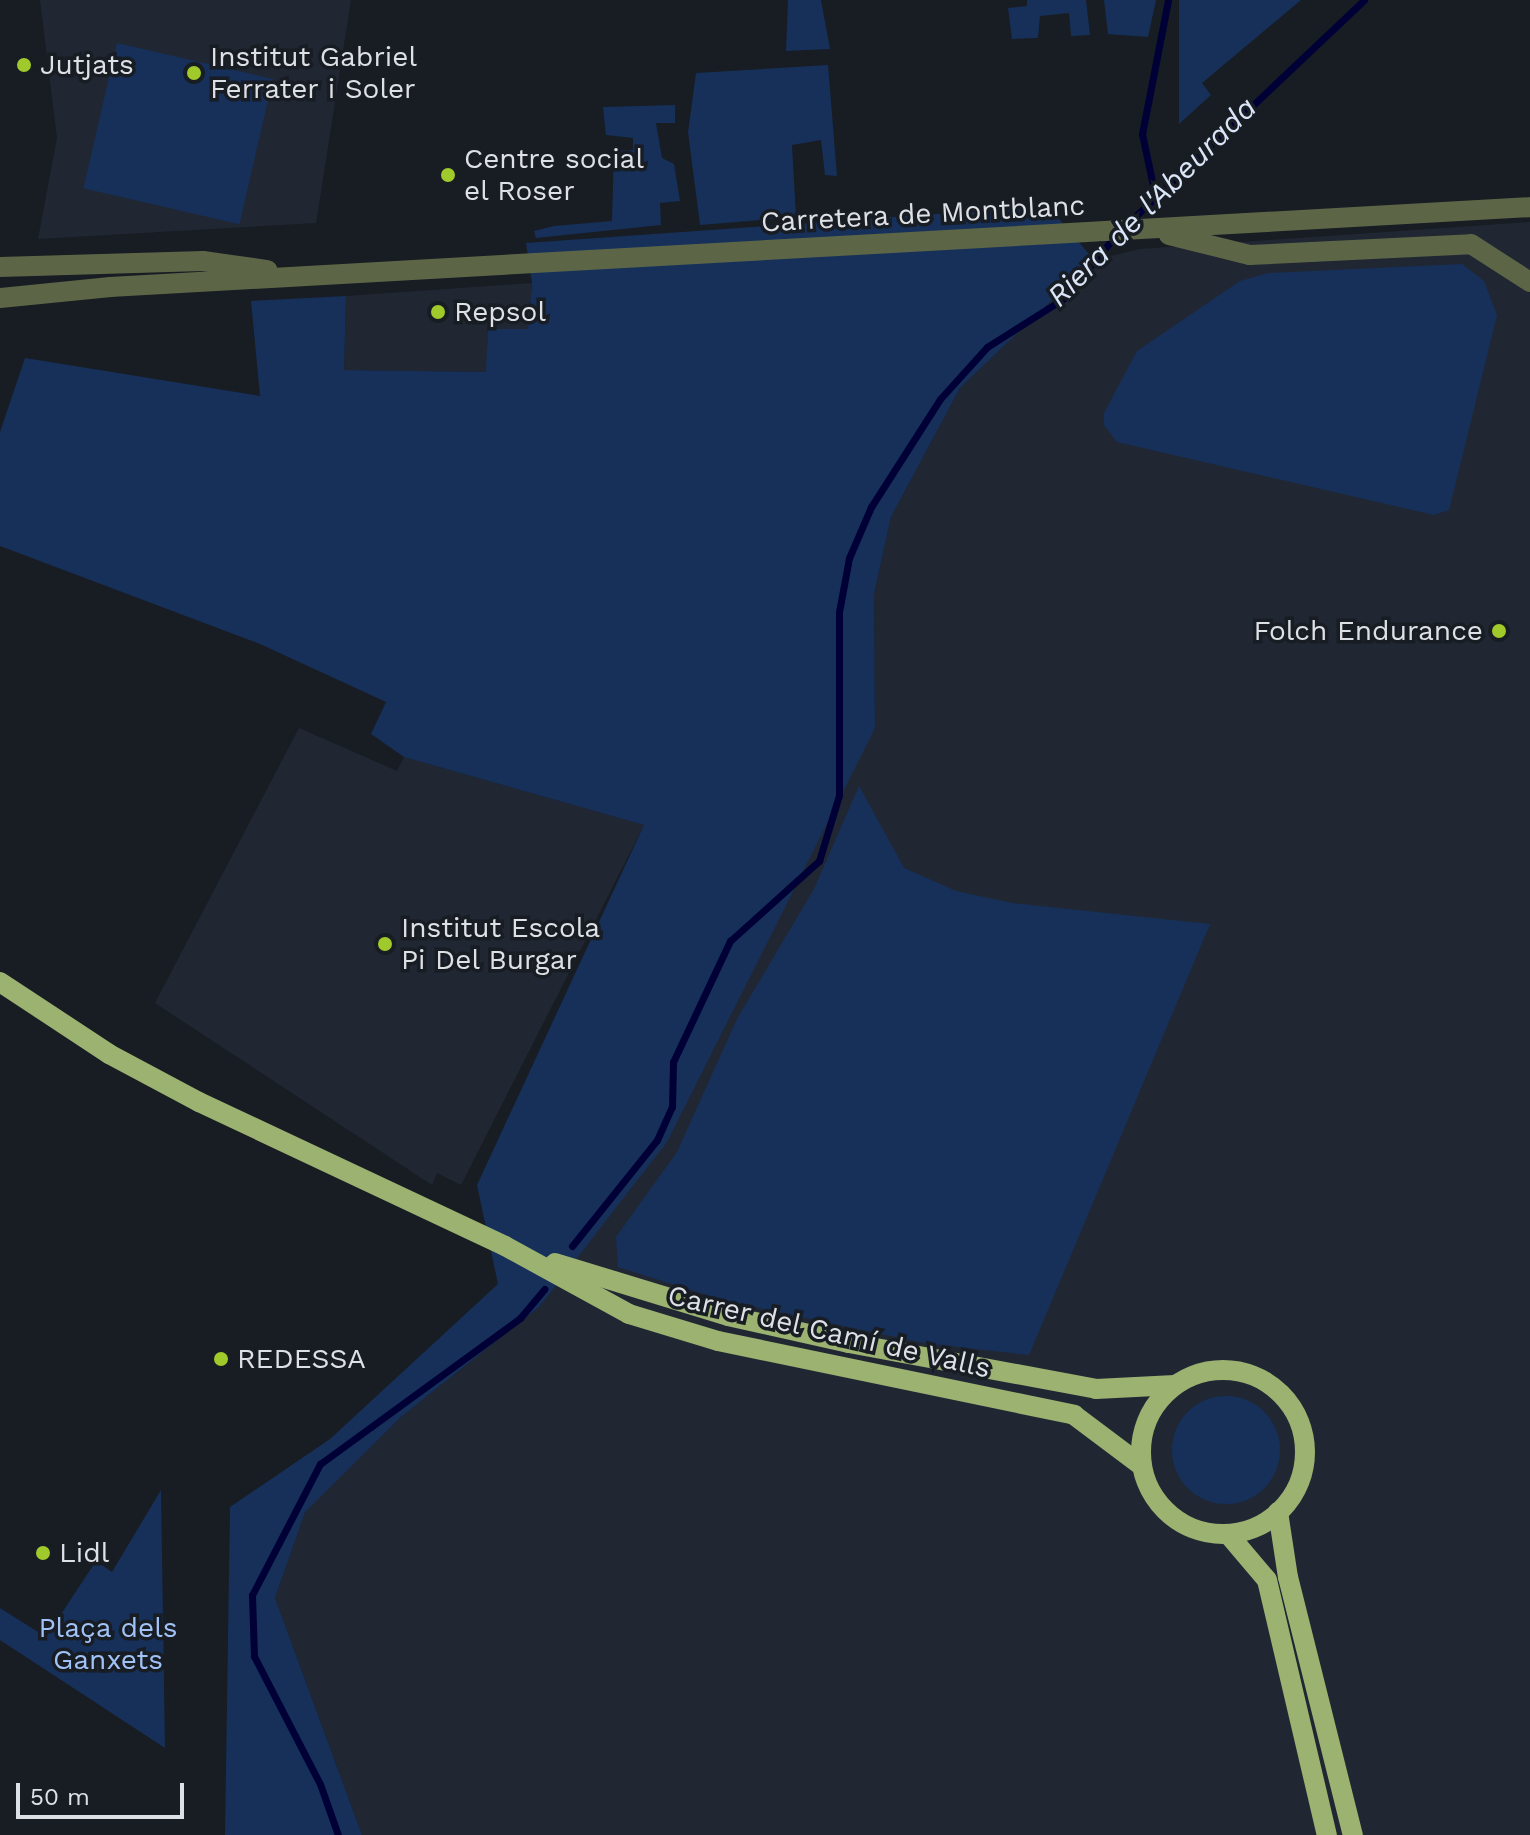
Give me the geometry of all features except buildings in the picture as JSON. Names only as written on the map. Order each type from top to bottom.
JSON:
[{"type":"main road","name":"Carrer del Camí de Valls","points":[[0,982],[109,1054],[505,1246],[629,1314],[718,1341],[1063,1412],[1088,1421],[1142,1466]]},
{"type":"main road","points":[[0,994],[83,1047],[109,1054]]},
{"type":"main road","name":"Carrer del Camí de Valls","points":[[505,1246],[618,1285],[826,1338],[1054,1383],[1115,1390],[1175,1385]]},
{"type":"main road","points":[[629,1314],[643,1301],[826,1338]]},
{"type":"main road","points":[[1208,1371],[1229,1371],[1260,1380],[1287,1402],[1305,1453],[1297,1487],[1278,1512],[1228,1534],[1198,1530],[1171,1516],[1154,1496],[1142,1466],[1147,1420],[1175,1385],[1208,1371]]},
{"type":"main road","points":[[1278,1512],[1288,1577],[1342,1829]]},
{"type":"main road","points":[[1228,1534],[1263,1571],[1342,1829]]},
{"type":"street","name":"Carretera de Montblanc","points":[[319,277],[1530,207]]},
{"type":"street","points":[[1149,230],[1250,255],[1471,244],[1530,282]]},
{"type":"street","points":[[0,267],[203,261],[319,277]]},
{"type":"street","points":[[0,298],[319,277]]},
{"type":"shaded area","name":"Institut Gabriel Ferrater i Soler","points":[[40,0],[351,0],[316,223],[38,239],[57,138]]},
{"type":"shaded area","points":[[1530,222],[1530,1835],[362,1835],[275,1598],[305,1511],[401,1417],[539,1307],[875,728],[874,594],[891,517],[960,388],[1094,260],[1140,249]]},
{"type":"shaded area","name":"Repsol","points":[[532,283],[528,329],[488,329],[487,372],[344,370],[346,296]]},
{"type":"shaded area","name":"Institut Escola Pi Del Burgar","points":[[299,728],[397,771],[404,757],[644,825],[461,1185],[437,1173],[432,1185],[155,1003]]},
{"type":"green space","points":[[788,0],[821,0],[830,49],[786,51]]},
{"type":"green space","points":[[1027,0],[1086,0],[1090,35],[1071,36],[1069,13],[1040,16],[1038,38],[1012,39],[1008,8],[1027,6]]},
{"type":"green space","points":[[1104,0],[1156,0],[1148,37],[1108,34]]},
{"type":"green space","points":[[1179,0],[1301,0],[1202,83],[1211,95],[1179,124]]},
{"type":"green space","points":[[117,43],[273,79],[239,224],[83,188]]},
{"type":"green space","points":[[828,65],[837,176],[825,175],[821,140],[792,145],[796,217],[700,225],[688,132],[696,73]]},
{"type":"green space","points":[[675,105],[675,123],[656,123],[662,158],[674,164],[680,201],[660,203],[661,225],[536,238],[534,231],[554,226],[612,221],[614,151],[633,150],[633,138],[606,135],[603,107]]},
{"type":"green space","points":[[1048,206],[1094,260],[960,388],[891,517],[874,594],[875,728],[667,1142],[539,1307],[401,1417],[305,1512],[275,1598],[362,1835],[225,1835],[230,1507],[330,1439],[498,1284],[477,1185],[644,825],[404,757],[371,734],[386,702],[260,644],[0,546],[0,432],[25,358],[260,396],[251,301],[346,296],[344,370],[486,372],[488,329],[528,329],[532,283],[526,243]]},
{"type":"green space","points":[[1462,264],[1484,281],[1497,315],[1449,510],[1434,515],[1117,442],[1104,425],[1104,413],[1137,351],[1240,281],[1268,273]]},
{"type":"green space","points":[[859,786],[904,868],[956,891],[1012,903],[1210,924],[1029,1355],[924,1343],[726,1301],[618,1267],[616,1237],[677,1152],[737,1019],[814,889]]},
{"type":"green space","points":[[1226,1396],[1247,1400],[1264,1412],[1276,1429],[1280,1450],[1276,1471],[1264,1488],[1247,1500],[1226,1504],[1205,1500],[1188,1488],[1176,1471],[1172,1450],[1176,1429],[1188,1412],[1205,1400]]},
{"type":"green space","name":"Plaça dels Ganxets","points":[[161,1490],[165,1748],[0,1640],[0,1608],[46,1637],[96,1561],[112,1572]]},
{"type":"waterway","points":[[1155,195],[1142,134],[1168,0]]},
{"type":"waterway","name":"Riera de l'Abeurada","points":[[1125,226],[1364,0]]},
{"type":"waterway","name":"Riera de l'Abeurada","points":[[572,1246],[657,1140],[672,1107],[673,1062],[730,941],[819,861],[839,795],[839,612],[849,558],[871,507],[940,399],[987,347],[1063,299],[1116,235]]},
{"type":"waterway","name":"Riera de l'Abeurada","points":[[338,1835],[320,1784],[254,1656],[252,1595],[320,1464],[520,1318],[544,1289]]},
{"type":"place","name":"Jutjats","points":[[24,65]]},
{"type":"place","name":"Institut Gabriel Ferrater i Soler","points":[[194,73]]},
{"type":"place","name":"Centre social el Roser","points":[[448,175]]},
{"type":"place","name":"Repsol","points":[[438,312]]},
{"type":"place","name":"Folch Endurance","points":[[1499,631]]},
{"type":"place","name":"Institut Escola Pi Del Burgar","points":[[385,944]]},
{"type":"place","name":"REDESSA","points":[[221,1359]]},
{"type":"place","name":"Lidl","points":[[43,1553]]}]
